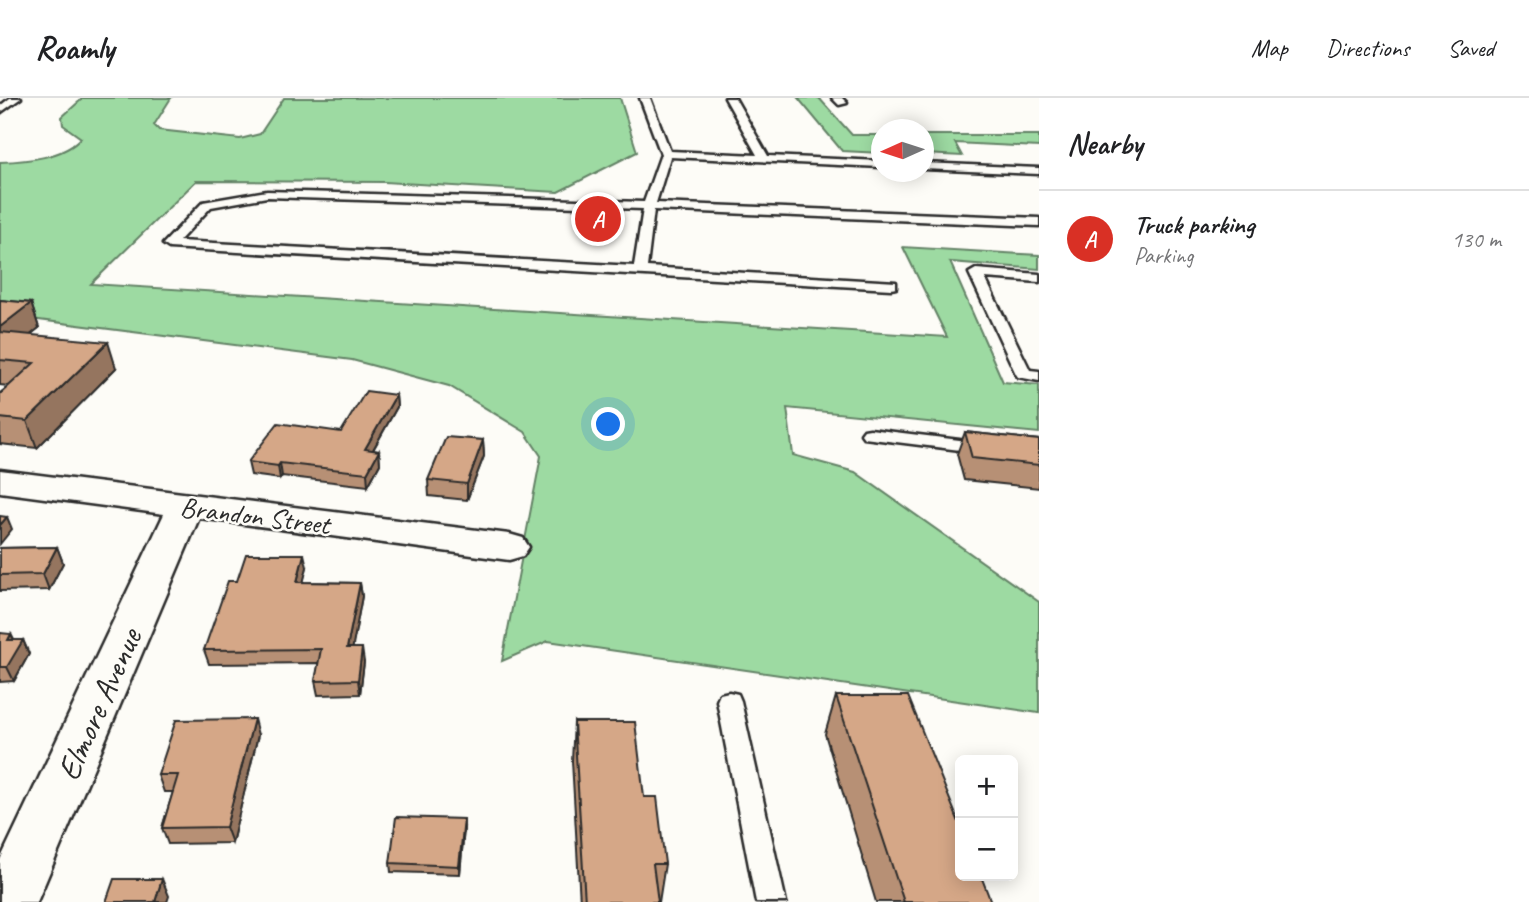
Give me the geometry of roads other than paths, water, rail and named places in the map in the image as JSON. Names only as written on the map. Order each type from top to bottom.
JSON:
[{"type":"street","name":"Brandon Street","points":[[0,481],[509,547]]},
{"type":"street","name":"Elmore Avenue","points":[[9,902],[186,506]]},
{"type":"lane","points":[[0,110],[16,98]]},
{"type":"lane","points":[[640,271],[649,206],[666,154],[645,98]]},
{"type":"lane","points":[[730,98],[765,159]]},
{"type":"lane","points":[[666,154],[871,164]]},
{"type":"lane","points":[[934,166],[1039,171]]},
{"type":"lane","points":[[891,285],[169,244],[207,204],[267,194],[1039,222]]},
{"type":"lane","points":[[1039,278],[976,273],[1024,374],[1039,376]]},
{"type":"lane","points":[[870,434],[1001,450]]},
{"type":"lane","points":[[729,701],[771,902]]},
{"type":"place","name":"Truck parking","points":[[598,219]]}]
